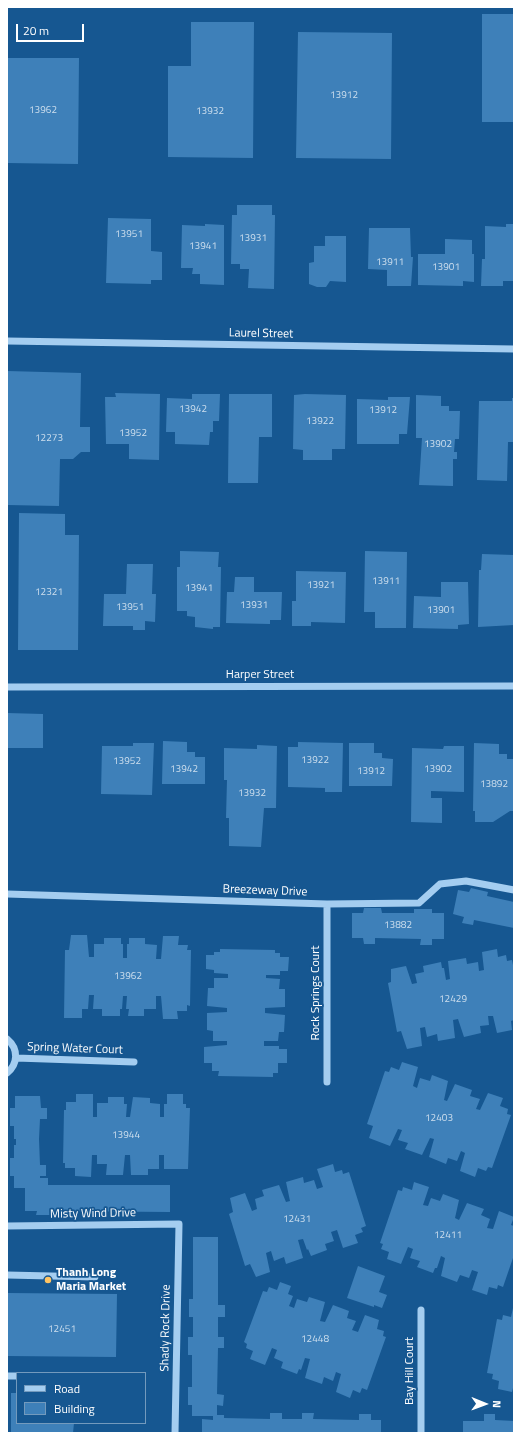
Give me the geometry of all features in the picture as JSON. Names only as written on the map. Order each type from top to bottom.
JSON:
[{"type":"street","name":"Laurel Street","points":[[7,341],[514,349]]},
{"type":"street","name":"Harper Street","points":[[7,687],[514,686]]},
{"type":"street","name":"Breezeway Drive","points":[[7,894],[327,904],[419,903],[440,884],[466,881],[514,890]]},
{"type":"street","name":"Rock Springs Court","points":[[327,904],[327,1082]]},
{"type":"street","points":[[7,1039],[13,1046],[16,1058],[14,1064],[7,1073]]},
{"type":"street","name":"Spring Water Court","points":[[16,1058],[134,1062]]},
{"type":"street","name":"Misty Wind Drive","points":[[7,1226],[179,1224]]},
{"type":"street","name":"Shady Rock Drive","points":[[174,1433],[179,1224]]},
{"type":"street","points":[[7,1275],[95,1277]]},
{"type":"street","name":"Bay Hill Court","points":[[421,1310],[421,1433]]},
{"type":"building","points":[[482,14],[514,14],[514,122],[482,122]]},
{"type":"building","points":[[191,22],[254,22],[253,158],[168,157],[168,66],[191,66]]},
{"type":"building","points":[[298,32],[392,33],[391,159],[296,158]]},
{"type":"building","points":[[7,58],[79,58],[78,164],[7,163]]},
{"type":"building","points":[[237,205],[272,205],[272,215],[275,215],[274,289],[248,288],[249,269],[240,269],[240,264],[231,264],[232,215],[237,215]]},
{"type":"building","points":[[108,218],[151,219],[151,251],[162,252],[162,280],[151,280],[151,284],[106,283]]},
{"type":"building","points":[[205,224],[224,225],[224,285],[200,284],[200,274],[192,274],[193,268],[181,268],[182,225],[205,226]]},
{"type":"building","points":[[506,224],[514,224],[514,281],[503,281],[503,286],[481,286],[482,259],[485,259],[485,226],[506,227]]},
{"type":"building","points":[[369,228],[410,228],[411,257],[413,257],[411,286],[387,286],[387,270],[368,269]]},
{"type":"building","points":[[325,236],[346,236],[346,282],[330,281],[326,287],[317,287],[309,284],[309,263],[314,262],[314,246],[325,246]]},
{"type":"building","points":[[445,239],[472,240],[472,254],[474,254],[474,282],[463,281],[463,286],[418,285],[418,254],[445,254]]},
{"type":"building","points":[[7,371],[81,373],[80,427],[90,427],[90,452],[81,452],[73,459],[60,459],[59,506],[7,505]]},
{"type":"building","points":[[115,393],[160,394],[159,460],[129,459],[129,444],[106,444],[105,397],[116,397]]},
{"type":"building","points":[[192,394],[220,394],[219,421],[213,421],[213,432],[210,432],[209,445],[175,444],[175,432],[166,432],[167,398],[192,399]]},
{"type":"building","points":[[229,394],[272,394],[272,437],[259,437],[258,483],[228,483]]},
{"type":"building","points":[[294,395],[346,395],[345,449],[332,449],[332,460],[303,460],[303,450],[293,449]]},
{"type":"building","points":[[416,395],[441,396],[441,406],[449,406],[449,411],[460,411],[459,439],[455,439],[454,452],[457,452],[457,459],[453,459],[453,486],[419,485],[422,438],[416,438]]},
{"type":"building","points":[[388,397],[410,397],[407,434],[399,434],[399,444],[357,444],[357,399],[388,400]]},
{"type":"building","points":[[512,398],[514,398],[514,442],[508,442],[507,481],[477,480],[479,401],[512,401]]},
{"type":"building","points":[[19,513],[65,514],[65,535],[79,535],[78,650],[18,650]]},
{"type":"building","points":[[180,551],[219,552],[218,567],[221,567],[220,627],[213,627],[213,629],[195,627],[195,617],[187,616],[187,611],[177,611],[177,567],[180,567]]},
{"type":"building","points":[[365,551],[407,552],[406,628],[375,628],[375,612],[364,612]]},
{"type":"building","points":[[482,554],[514,555],[514,625],[478,627],[479,570],[481,570]]},
{"type":"building","points":[[127,564],[153,564],[152,594],[156,594],[155,622],[145,621],[145,630],[133,630],[133,626],[103,626],[104,594],[126,594]]},
{"type":"building","points":[[296,571],[346,572],[345,623],[311,622],[311,626],[292,626],[292,601],[296,601]]},
{"type":"building","points":[[235,577],[254,577],[254,592],[282,592],[281,620],[270,620],[270,624],[226,623],[227,592],[234,592]]},
{"type":"building","points":[[441,582],[468,582],[469,624],[458,625],[458,629],[413,628],[414,596],[441,597]]},
{"type":"building","points":[[7,713],[43,714],[43,748],[7,748]]},
{"type":"building","points":[[163,741],[187,742],[187,752],[195,752],[195,757],[205,757],[205,784],[162,784]]},
{"type":"building","points":[[298,742],[343,743],[342,792],[325,792],[325,788],[288,787],[288,747],[298,747]]},
{"type":"building","points":[[133,743],[154,743],[152,795],[101,794],[102,746],[133,746]]},
{"type":"building","points":[[349,743],[374,743],[374,753],[382,753],[382,758],[393,759],[392,786],[349,786]]},
{"type":"building","points":[[474,743],[499,744],[499,754],[507,754],[507,759],[514,759],[514,811],[510,811],[493,822],[475,822],[475,811],[473,811]]},
{"type":"building","points":[[257,745],[277,746],[276,808],[264,808],[261,847],[229,846],[229,818],[226,818],[227,780],[224,780],[224,748],[257,749]]},
{"type":"building","points":[[444,746],[464,746],[464,792],[431,791],[431,798],[442,798],[442,823],[411,822],[412,748],[443,749]]},
{"type":"building","points":[[471,888],[488,892],[487,896],[514,902],[514,928],[474,920],[473,925],[462,923],[464,917],[453,914],[458,890],[469,892]]},
{"type":"building","points":[[364,908],[381,908],[382,913],[414,913],[414,909],[432,909],[432,913],[444,913],[444,939],[432,939],[432,945],[420,945],[421,939],[375,938],[375,944],[364,944],[363,938],[352,938],[352,913],[363,913]]},
{"type":"building","points":[[71,935],[87,935],[89,957],[94,957],[94,944],[104,944],[104,938],[121,938],[121,944],[123,944],[123,958],[127,958],[127,944],[129,944],[129,938],[145,938],[145,944],[157,945],[156,959],[161,959],[163,936],[179,936],[178,945],[188,945],[187,950],[191,950],[190,1006],[187,1005],[187,1011],[177,1011],[178,1019],[163,1019],[161,996],[156,996],[156,1009],[144,1009],[144,1016],[128,1016],[129,1009],[126,1009],[127,996],[123,996],[120,1016],[102,1016],[102,1009],[93,1009],[94,995],[89,995],[88,1009],[82,1009],[82,1018],[64,1018],[65,950],[69,950]]},
{"type":"building","points":[[220,949],[275,950],[275,953],[280,953],[280,957],[289,957],[288,971],[280,971],[280,975],[266,975],[266,978],[280,979],[279,989],[285,989],[285,1007],[265,1008],[265,1013],[285,1015],[284,1032],[279,1032],[278,1041],[264,1041],[264,1046],[279,1046],[279,1049],[287,1049],[287,1063],[278,1063],[278,1073],[273,1073],[273,1077],[218,1076],[219,1071],[212,1071],[212,1063],[204,1063],[204,1047],[227,1045],[227,1041],[213,1041],[213,1031],[207,1030],[207,1013],[227,1012],[227,1008],[207,1006],[208,988],[214,988],[214,978],[228,978],[228,974],[214,973],[214,970],[206,969],[206,955],[214,955],[214,952],[220,952]]},
{"type":"building","points":[[497,949],[498,957],[506,955],[507,961],[512,960],[514,970],[514,1020],[511,1021],[512,1030],[497,1033],[493,1016],[488,1016],[489,1025],[480,1026],[481,1033],[464,1037],[458,1019],[453,1020],[455,1038],[438,1041],[437,1034],[427,1037],[425,1027],[420,1028],[422,1046],[407,1049],[401,1031],[397,1032],[388,983],[391,982],[391,969],[406,966],[412,984],[417,983],[415,974],[424,972],[423,966],[441,962],[442,968],[444,968],[446,980],[450,979],[448,961],[466,958],[467,964],[478,962],[479,971],[484,970],[482,952]]},
{"type":"building","points":[[402,1062],[418,1067],[413,1086],[417,1088],[420,1078],[430,1081],[432,1075],[448,1081],[444,1100],[447,1101],[455,1084],[472,1090],[470,1096],[480,1099],[476,1109],[480,1110],[488,1093],[503,1098],[500,1106],[508,1109],[507,1114],[511,1115],[492,1168],[488,1167],[486,1171],[478,1168],[475,1177],[460,1171],[465,1153],[461,1151],[457,1161],[448,1158],[446,1164],[429,1157],[434,1139],[430,1138],[422,1155],[405,1149],[408,1143],[398,1140],[402,1130],[398,1129],[390,1146],[369,1138],[373,1126],[367,1124],[385,1071],[389,1072],[391,1067],[399,1070]]},
{"type":"building","points":[[76,1094],[93,1094],[93,1117],[97,1117],[97,1103],[108,1103],[108,1097],[124,1097],[124,1104],[127,1104],[126,1117],[130,1117],[133,1097],[150,1098],[150,1103],[160,1104],[160,1117],[164,1117],[164,1104],[167,1104],[167,1094],[183,1094],[183,1104],[186,1104],[186,1108],[190,1108],[188,1169],[164,1169],[164,1155],[159,1155],[159,1169],[148,1169],[148,1175],[131,1175],[130,1155],[125,1155],[123,1175],[106,1175],[107,1164],[97,1164],[97,1155],[92,1155],[91,1177],[75,1176],[75,1168],[65,1168],[65,1163],[63,1163],[64,1110],[66,1110],[66,1102],[76,1102]]},
{"type":"building","points":[[15,1096],[40,1096],[41,1108],[47,1108],[47,1119],[40,1119],[39,1139],[40,1165],[46,1165],[46,1176],[40,1176],[40,1178],[48,1178],[48,1185],[170,1185],[170,1212],[54,1211],[54,1215],[36,1215],[37,1211],[25,1211],[25,1188],[14,1188],[14,1176],[10,1176],[10,1158],[14,1158],[14,1145],[16,1145],[16,1139],[14,1139],[14,1126],[10,1126],[10,1108],[15,1108]]},
{"type":"building","points":[[333,1164],[335,1172],[342,1170],[343,1174],[349,1172],[366,1226],[361,1228],[363,1232],[355,1235],[358,1243],[343,1248],[337,1230],[331,1232],[334,1241],[325,1244],[327,1250],[311,1256],[303,1239],[298,1240],[303,1258],[286,1264],[284,1257],[274,1261],[271,1251],[266,1253],[270,1272],[256,1277],[250,1264],[245,1266],[229,1214],[233,1212],[230,1198],[245,1193],[252,1211],[257,1209],[255,1199],[264,1196],[262,1190],[279,1185],[286,1202],[290,1201],[286,1182],[303,1177],[304,1183],[314,1180],[317,1189],[323,1187],[317,1169]]},
{"type":"building","points":[[414,1182],[429,1187],[423,1205],[428,1206],[431,1198],[440,1201],[443,1194],[459,1200],[455,1218],[459,1220],[467,1203],[484,1209],[481,1215],[490,1219],[487,1228],[493,1229],[499,1211],[514,1217],[511,1225],[514,1226],[514,1255],[503,1287],[498,1285],[497,1289],[489,1287],[487,1295],[472,1290],[478,1272],[472,1270],[469,1278],[460,1275],[457,1282],[441,1276],[445,1258],[441,1256],[437,1268],[435,1268],[433,1273],[417,1267],[420,1261],[410,1258],[413,1249],[408,1247],[401,1264],[387,1259],[389,1252],[381,1249],[383,1244],[380,1243],[398,1190],[402,1191],[403,1187],[412,1190]]},
{"type":"building","points":[[193,1237],[218,1237],[218,1305],[225,1305],[225,1317],[218,1317],[218,1337],[224,1337],[224,1348],[218,1348],[217,1394],[224,1395],[223,1406],[217,1405],[217,1415],[224,1415],[224,1418],[270,1419],[270,1413],[282,1413],[282,1419],[302,1419],[302,1413],[314,1413],[313,1419],[359,1420],[359,1414],[371,1414],[371,1420],[381,1420],[381,1433],[202,1433],[202,1419],[213,1420],[213,1416],[192,1416],[192,1405],[188,1405],[188,1387],[192,1387],[192,1355],[188,1355],[188,1337],[193,1337],[193,1317],[189,1317],[189,1299],[193,1299]]},
{"type":"building","points":[[358,1266],[385,1276],[379,1292],[387,1295],[382,1308],[374,1305],[374,1307],[347,1298]]},
{"type":"building","points":[[280,1282],[291,1286],[288,1294],[293,1296],[289,1306],[294,1308],[297,1299],[307,1302],[309,1297],[325,1302],[320,1321],[325,1322],[333,1305],[349,1311],[347,1318],[356,1321],[352,1330],[358,1332],[365,1315],[379,1320],[377,1329],[384,1331],[383,1336],[386,1337],[367,1390],[362,1388],[360,1393],[353,1390],[350,1398],[336,1392],[341,1374],[336,1372],[333,1381],[324,1377],[322,1384],[305,1378],[310,1359],[305,1358],[301,1370],[299,1369],[297,1374],[281,1368],[283,1362],[274,1358],[277,1350],[272,1348],[265,1365],[250,1359],[253,1351],[246,1348],[247,1344],[244,1342],[263,1291],[267,1292],[269,1287],[277,1290]]},
{"type":"building","points":[[7,1293],[117,1294],[116,1357],[7,1356]]},
{"type":"building","points":[[513,1308],[514,1384],[512,1392],[498,1389],[499,1381],[492,1379],[493,1374],[487,1373],[497,1319],[502,1320],[503,1315],[511,1317]]},
{"type":"building","points":[[11,1393],[16,1393],[16,1424],[74,1424],[73,1433],[11,1433]]},
{"type":"building","points":[[484,1414],[495,1414],[495,1420],[514,1421],[514,1433],[463,1433],[463,1421],[484,1421]]},
{"type":"place","name":"Thanh Long Maria Market","points":[[48,1280]]}]
